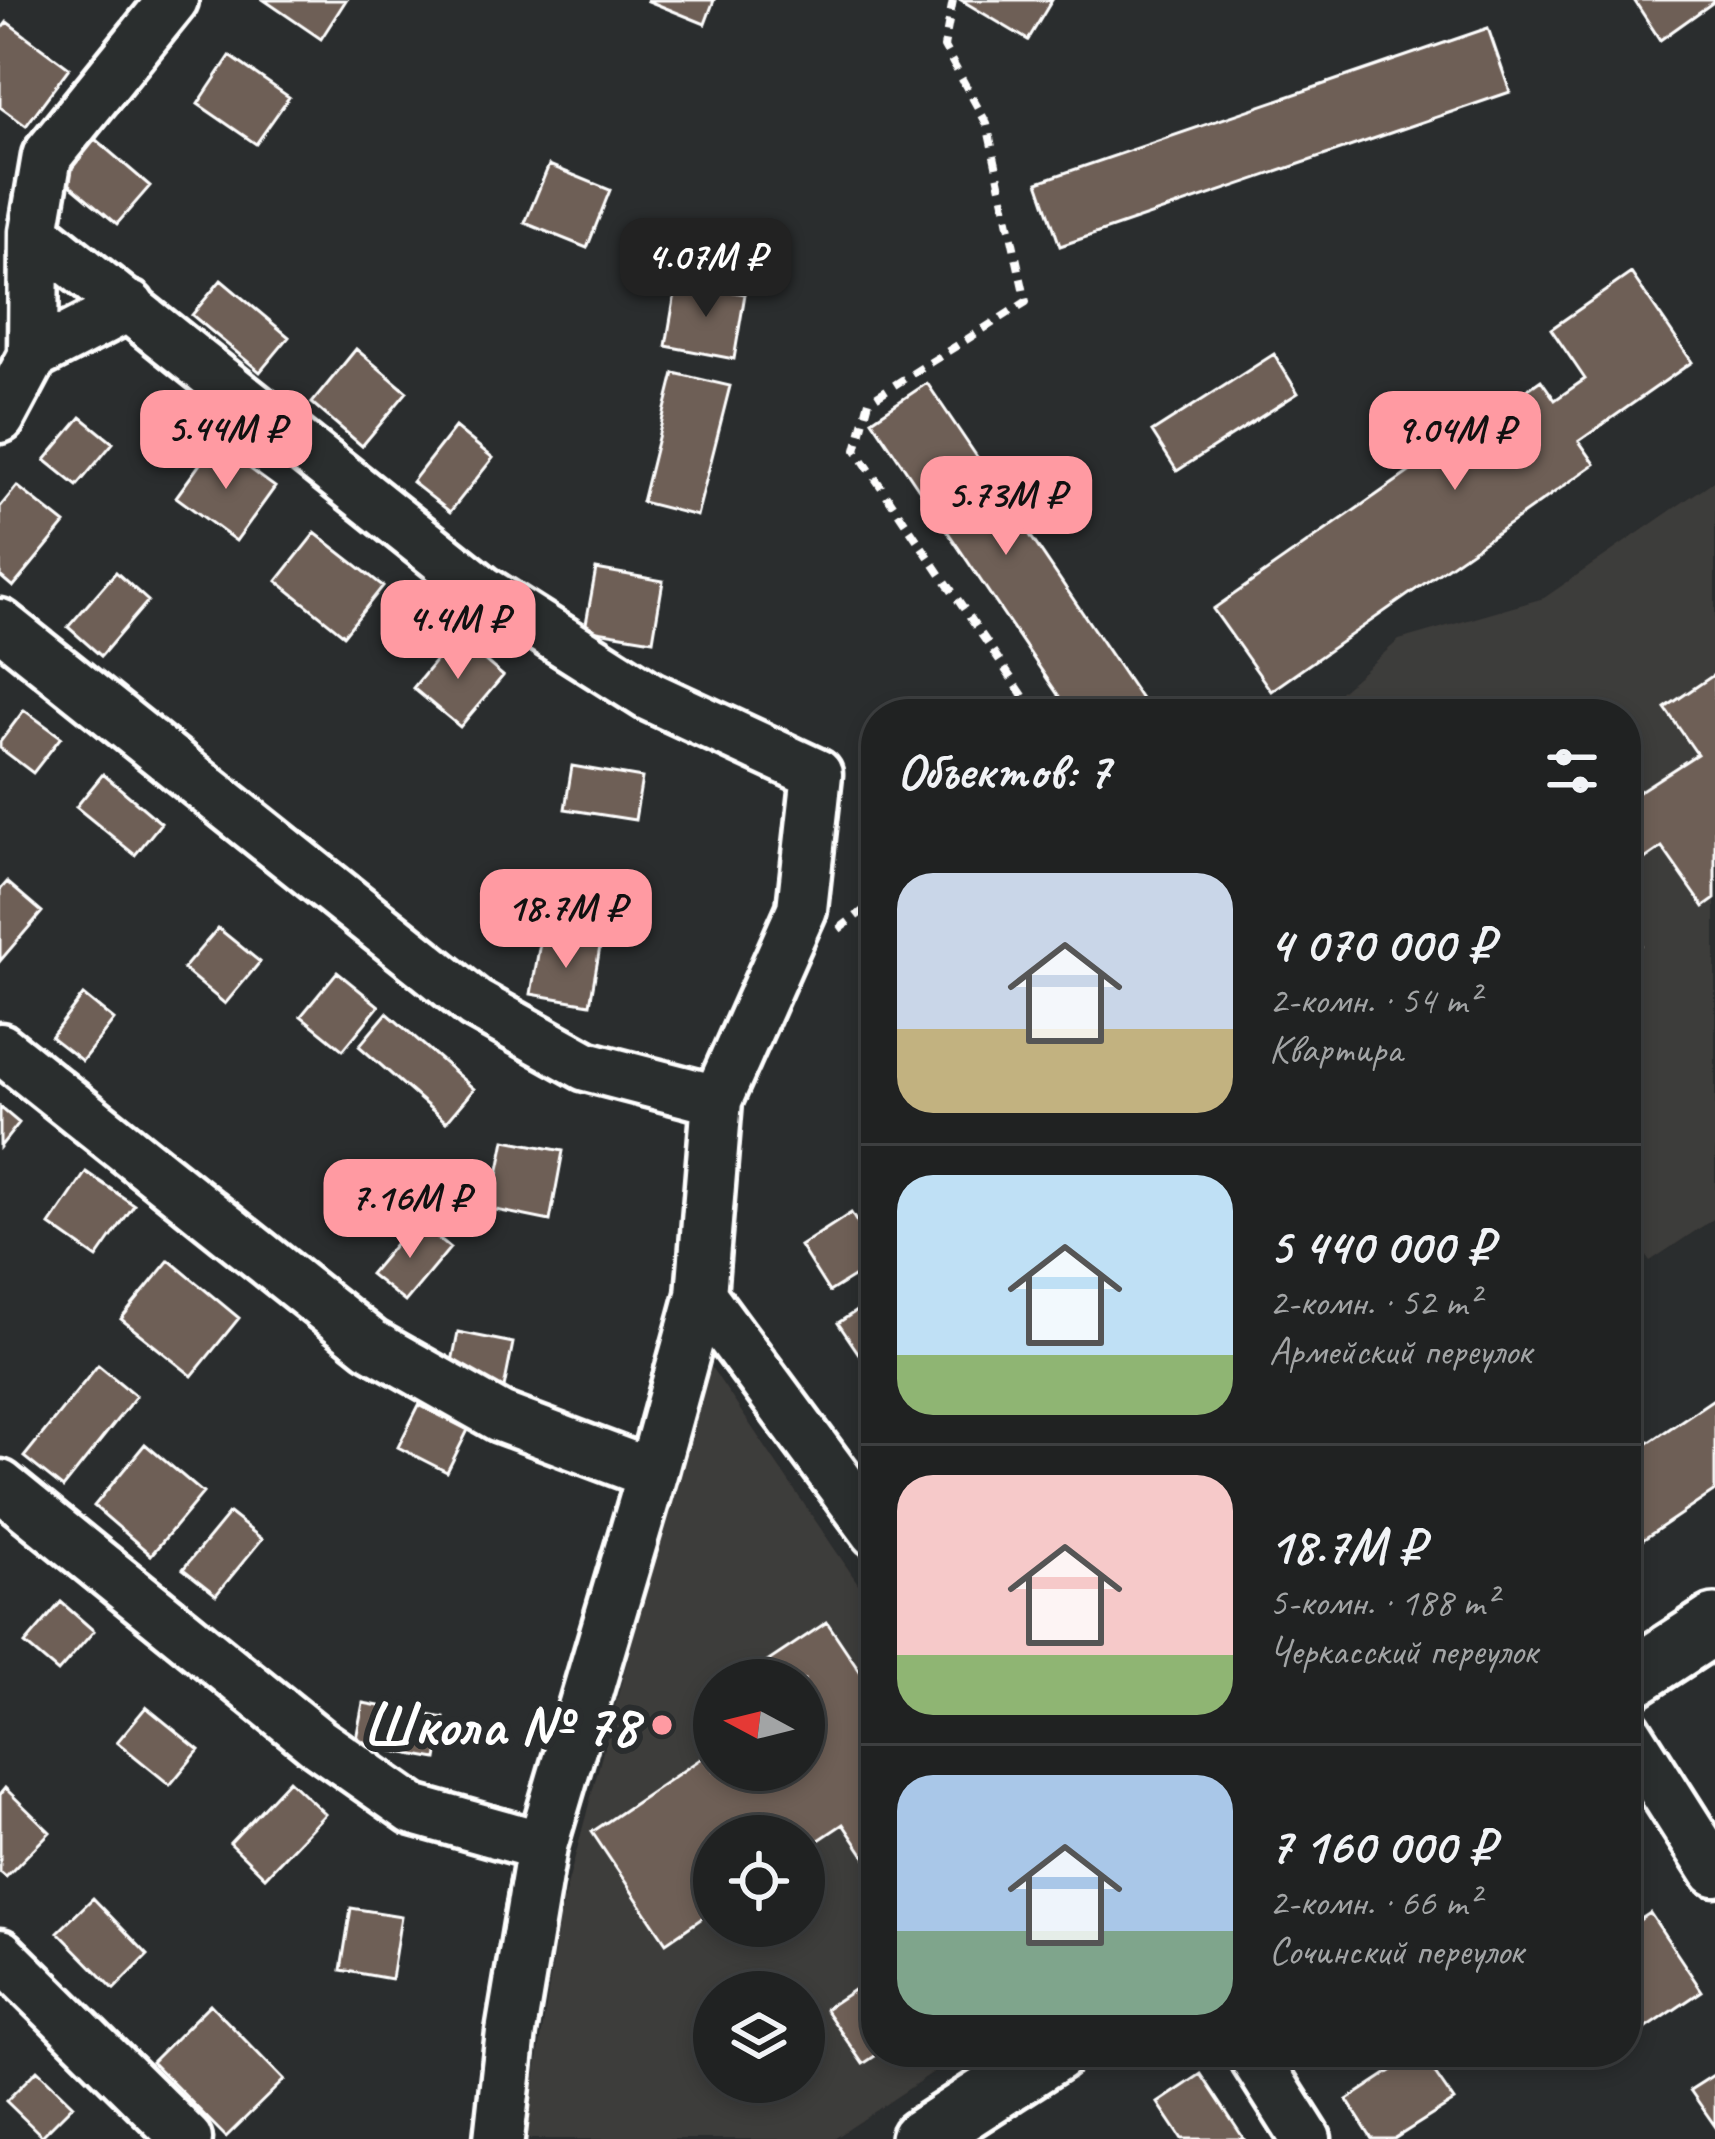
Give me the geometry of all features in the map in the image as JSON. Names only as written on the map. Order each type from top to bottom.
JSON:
[{"type":"street","points":[[0,418],[33,356],[34,232],[47,156],[173,0]]},
{"type":"street","points":[[34,232],[482,590],[649,696],[817,774],[802,909],[717,1100],[700,1295],[542,1846],[511,2032],[499,2139]]},
{"type":"street","points":[[33,356],[130,306]]},
{"type":"street","points":[[0,624],[475,1004],[586,1066],[717,1100]]},
{"type":"street","points":[[0,1048],[371,1344],[500,1417],[652,1474]]},
{"type":"street","points":[[700,1295],[861,1512]]},
{"type":"street","points":[[0,1485],[317,1742],[414,1810],[542,1846]]},
{"type":"street","points":[[1641,1672],[1715,1624]]},
{"type":"street","points":[[1641,1755],[1715,1871]]},
{"type":"street","points":[[0,1954],[187,2139]]},
{"type":"street","points":[[920,2139],[1031,2067]]},
{"type":"street","points":[[1260,2067],[1306,2139]]},
{"type":"path","points":[[953,0],[944,47],[987,124],[1027,302],[869,401],[856,450],[1025,699]]},
{"type":"shaded area","points":[[1715,480],[1715,1218],[1650,1261],[1641,1248],[1641,699],[1332,699],[1399,640],[1544,598]]},
{"type":"shaded area","name":"Школа № 78","points":[[707,1361],[861,1588],[861,2067],[941,2067],[834,2139],[526,2139],[560,1913]]},
{"type":"building","points":[[264,0],[346,0],[321,39]]},
{"type":"building","points":[[646,0],[714,0],[705,24]]},
{"type":"building","points":[[961,0],[1052,0],[1028,40]]},
{"type":"building","points":[[1634,0],[1715,0],[1715,1],[1660,40]]},
{"type":"building","points":[[7,22],[69,68],[26,126],[0,107],[0,31]]},
{"type":"building","points":[[1488,28],[1510,92],[1060,246],[1038,182]]},
{"type":"building","points":[[230,56],[289,97],[256,144],[198,104]]},
{"type":"building","points":[[89,134],[150,186],[117,224],[56,173]]},
{"type":"building","points":[[549,165],[610,190],[587,248],[525,223]]},
{"type":"building","points":[[1631,273],[1692,362],[1579,441],[1595,464],[1271,691],[1213,609],[1541,380],[1555,400],[1585,379],[1551,329]]},
{"type":"building","points":[[221,280],[289,337],[260,372],[192,315]]},
{"type":"building","points":[[677,282],[745,294],[734,359],[666,346]]},
{"type":"building","points":[[356,349],[407,392],[362,446],[312,403]]},
{"type":"building","points":[[1274,354],[1298,393],[1177,471],[1152,432]]},
{"type":"building","points":[[674,373],[730,386],[697,516],[642,502]]},
{"type":"building","points":[[927,383],[1141,699],[1061,699],[872,420]]},
{"type":"building","points":[[81,417],[113,443],[77,486],[45,460]]},
{"type":"building","points":[[455,427],[493,458],[450,512],[412,482]]},
{"type":"building","points":[[215,443],[275,487],[236,541],[176,497]]},
{"type":"building","points":[[17,486],[65,524],[13,587],[0,576],[0,507]]},
{"type":"building","points":[[315,533],[383,586],[344,635],[277,581]]},
{"type":"building","points":[[596,569],[663,581],[653,640],[585,629]]},
{"type":"building","points":[[116,572],[148,601],[101,656],[68,627]]},
{"type":"building","points":[[456,636],[503,676],[460,727],[413,688]]},
{"type":"building","points":[[1715,674],[1715,899],[1704,907],[1662,847],[1641,862],[1641,790],[1697,754],[1665,708]]},
{"type":"building","points":[[24,710],[61,737],[33,773],[0,748]]},
{"type":"building","points":[[572,766],[642,778],[635,820],[565,809]]},
{"type":"building","points":[[103,774],[161,823],[135,855],[76,807]]},
{"type":"building","points":[[7,882],[42,912],[0,961],[0,890]]},
{"type":"building","points":[[218,928],[260,962],[225,1004],[183,969]]},
{"type":"building","points":[[541,937],[600,947],[590,1004],[531,994]]},
{"type":"building","points":[[337,972],[379,1006],[343,1050],[301,1016]]},
{"type":"building","points":[[83,995],[114,1020],[82,1061],[51,1037]]},
{"type":"building","points":[[387,1013],[474,1089],[446,1122],[359,1046]]},
{"type":"building","points":[[0,1107],[19,1123],[0,1147]]},
{"type":"building","points":[[505,1140],[563,1151],[550,1221],[491,1209]]},
{"type":"building","points":[[86,1172],[134,1205],[97,1258],[50,1225]]},
{"type":"building","points":[[851,1213],[861,1229],[861,1272],[829,1292],[800,1246]]},
{"type":"building","points":[[415,1220],[450,1248],[405,1302],[370,1274]]},
{"type":"building","points":[[169,1260],[239,1318],[192,1376],[121,1319]]},
{"type":"building","points":[[861,1308],[861,1357],[838,1323]]},
{"type":"building","points":[[458,1332],[513,1343],[503,1393],[448,1382]]},
{"type":"building","points":[[98,1365],[136,1396],[63,1488],[24,1457]]},
{"type":"building","points":[[1715,1398],[1715,1491],[1641,1541],[1641,1448]]},
{"type":"building","points":[[419,1405],[468,1430],[447,1472],[398,1447]]},
{"type":"building","points":[[145,1444],[203,1493],[151,1555],[94,1506]]},
{"type":"building","points":[[229,1513],[262,1539],[216,1595],[183,1569]]},
{"type":"building","points":[[61,1602],[94,1631],[58,1672],[25,1644]]},
{"type":"building","points":[[827,1622],[861,1673],[861,1851],[843,1824],[825,1836],[825,1815],[693,1815],[693,1924],[666,1943],[592,1832],[693,1764],[693,1791],[825,1791],[825,1659],[772,1659]]},
{"type":"building","points":[[363,1703],[444,1718],[437,1759],[355,1744]]},
{"type":"building","points":[[146,1707],[199,1750],[170,1785],[117,1742]]},
{"type":"building","points":[[289,1780],[325,1814],[265,1877],[230,1843]]},
{"type":"building","points":[[5,1788],[50,1832],[6,1877],[0,1872],[0,1794]]},
{"type":"building","points":[[93,1898],[148,1955],[114,1989],[58,1932]]},
{"type":"building","points":[[351,1908],[401,1916],[391,1979],[341,1970]]},
{"type":"building","points":[[1650,1913],[1702,1991],[1641,2032],[1641,1919]]},
{"type":"building","points":[[861,1985],[861,2061],[825,2009]]},
{"type":"building","points":[[210,2004],[284,2080],[226,2137],[152,2062]]},
{"type":"building","points":[[1397,2067],[1430,2067],[1454,2101],[1394,2139],[1372,2139],[1347,2100]]},
{"type":"building","points":[[37,2070],[73,2105],[42,2136],[6,2101]]},
{"type":"building","points":[[1201,2074],[1244,2139],[1182,2139],[1158,2103]]},
{"type":"building","points":[[1715,2074],[1715,2126],[1690,2090]]},
{"type":"place","name":"Школа № 78","points":[[662,1725]]}]
